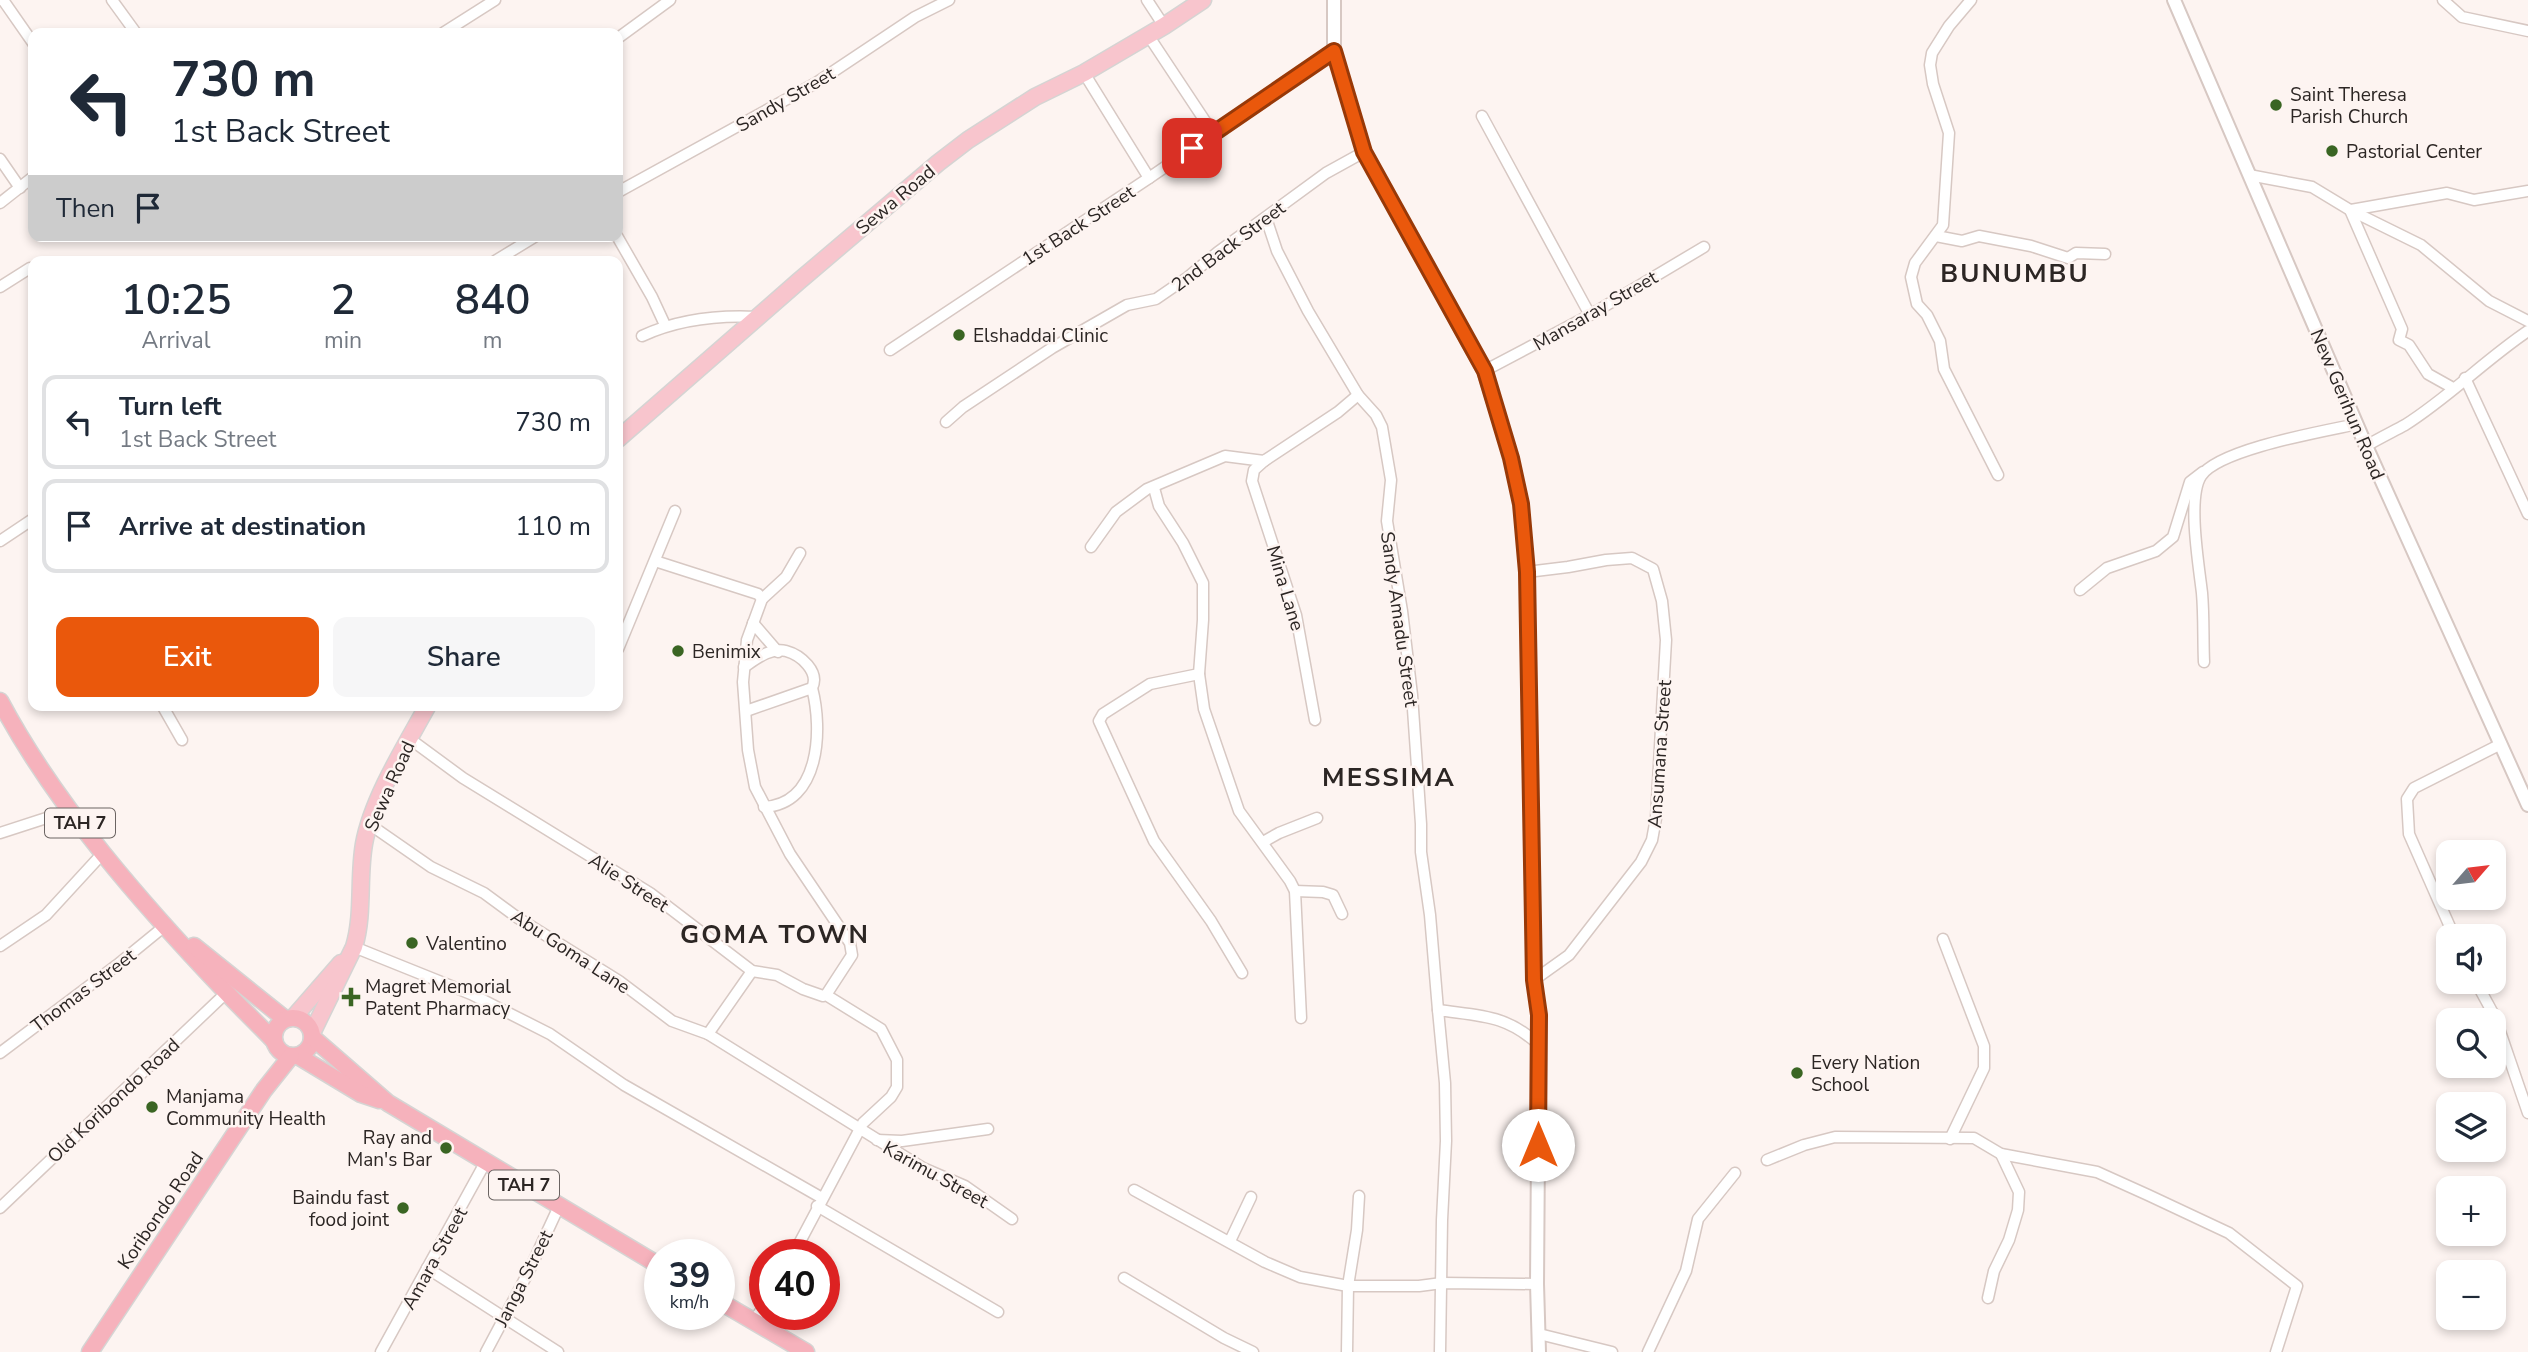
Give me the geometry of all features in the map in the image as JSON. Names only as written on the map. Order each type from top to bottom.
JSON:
[{"type":"highway","name":"TAH 7","points":[[1,705],[103,853],[226,993],[285,1051],[360,1094],[388,1103]]},
{"type":"highway","name":"TAH 7","points":[[170,930],[289,1018]]},
{"type":"highway","points":[[289,1018],[305,1022],[312,1035],[309,1048],[285,1051],[276,1026],[289,1018]]},
{"type":"highway","name":"TAH 7","points":[[312,1035],[388,1103],[644,1256]]},
{"type":"highway","name":"Koribondo Road","points":[[90,1352],[264,1090],[285,1051]]},
{"type":"highway","points":[[770,1330],[806,1352]]},
{"type":"main road","name":"Sewa Road","points":[[623,435],[968,140],[1035,97],[1084,73],[1203,0]]},
{"type":"main road","name":"Sewa Road","points":[[312,1035],[358,934],[362,859],[369,824],[425,711]]},
{"type":"main road","points":[[289,1018],[352,950]]},
{"type":"street","points":[[3,0],[28,36]]},
{"type":"street","points":[[112,0],[132,28]]},
{"type":"street","points":[[451,28],[495,0]]},
{"type":"street","points":[[623,33],[670,0]]},
{"type":"street","name":"Sandy Street","points":[[623,189],[816,83],[915,17],[949,0]]},
{"type":"street","points":[[1147,0],[1164,26]]},
{"type":"street","points":[[1334,0],[1334,51],[1364,152],[1485,371],[1511,458],[1521,504],[1527,572],[1534,980],[1539,1015],[1539,1352]]},
{"type":"street","points":[[1971,0],[1948,26],[1932,53],[1930,65],[1933,84],[1949,133],[1943,225],[1915,263],[1911,277],[1917,304],[1927,314],[1940,341],[1944,369],[1998,475]]},
{"type":"street","name":"New Gerihun Road","points":[[2174,0],[2365,446],[2528,805]]},
{"type":"street","points":[[2443,0],[2462,17],[2528,31]]},
{"type":"street","points":[[1148,35],[1213,134]]},
{"type":"street","name":"1st Back Street","points":[[890,350],[1334,51]]},
{"type":"street","points":[[1084,73],[1149,178]]},
{"type":"street","points":[[1482,116],[1590,315]]},
{"type":"street","name":"2nd Back Street","points":[[946,422],[963,407],[1052,348],[1127,305],[1156,299],[1188,278],[1218,252],[1326,173],[1364,152]]},
{"type":"street","points":[[0,159],[19,188]]},
{"type":"street","points":[[2249,175],[2312,187],[2350,210],[2421,245],[2490,301],[2528,321]]},
{"type":"street","points":[[0,203],[28,181]]},
{"type":"street","points":[[2350,210],[2447,193],[2474,200],[2528,191]]},
{"type":"street","points":[[2350,210],[2402,329],[2399,340],[2409,345],[2428,374],[2453,388]]},
{"type":"street","name":"Sandy Amadu Street","points":[[1266,218],[1277,251],[1308,311],[1358,395],[1380,421],[1391,480],[1387,521],[1412,695],[1421,852],[1430,915],[1445,1083],[1440,1352]]},
{"type":"street","points":[[1936,236],[1962,241],[1979,236],[2031,246],[2068,258],[2076,253],[2105,254]]},
{"type":"street","points":[[502,256],[526,242]]},
{"type":"street","points":[[620,242],[652,297],[665,326]]},
{"type":"street","name":"Mansaray Street","points":[[1485,371],[1590,315],[1704,247]]},
{"type":"street","points":[[0,287],[28,269]]},
{"type":"street","points":[[642,336],[665,326],[721,315],[758,317]]},
{"type":"street","points":[[2365,446],[2405,425],[2528,331]]},
{"type":"street","points":[[2465,378],[2528,514]]},
{"type":"street","points":[[1091,547],[1116,512],[1147,489],[1226,456],[1264,461],[1338,412],[1358,395]]},
{"type":"street","points":[[2080,590],[2108,568],[2156,551],[2173,537],[2190,482],[2212,466],[2267,445],[2357,424]]},
{"type":"street","name":"Mina Lane","points":[[1264,461],[1254,470],[1252,481],[1296,615],[1315,720]]},
{"type":"street","points":[[2204,662],[2196,521],[2197,488],[2202,475],[2212,466]]},
{"type":"street","points":[[1154,488],[1159,506],[1183,543],[1203,583],[1199,674],[1204,709],[1239,811],[1295,891],[1301,1017]]},
{"type":"street","points":[[623,637],[675,511]]},
{"type":"street","points":[[0,541],[28,522]]},
{"type":"street","points":[[800,552],[786,577],[762,599],[747,640],[744,667],[748,750],[755,787],[764,807],[790,854],[850,943],[852,955],[826,995]]},
{"type":"street","name":"Ansumana Street","points":[[1527,572],[1632,558],[1653,569],[1662,601],[1666,640],[1656,818],[1652,840],[1641,862],[1569,955],[1534,980]]},
{"type":"street","points":[[655,561],[758,594],[762,599]]},
{"type":"street","points":[[753,623],[778,652]]},
{"type":"street","points":[[744,667],[764,654],[786,651],[807,664],[815,674],[816,681],[812,688],[746,711]]},
{"type":"street","points":[[1199,674],[1150,684],[1103,714],[1099,721],[1154,841],[1211,921],[1242,973]]},
{"type":"street","points":[[764,807],[776,806],[791,799],[801,788],[814,762],[818,717],[812,688]]},
{"type":"street","points":[[165,711],[182,740]]},
{"type":"street","name":"Alie Street","points":[[410,739],[463,778],[650,893],[752,971],[778,975],[803,989],[826,995],[881,1029],[897,1060],[897,1087],[891,1097],[863,1123],[801,1239]]},
{"type":"street","points":[[2449,924],[2409,834],[2407,799],[2414,788],[2501,744]]},
{"type":"street","points":[[0,834],[71,810]]},
{"type":"street","points":[[1263,842],[1317,818]]},
{"type":"street","name":"Abu Goma Lane","points":[[369,824],[431,867],[484,893],[518,918],[619,981],[672,1021],[708,1034],[859,1130]]},
{"type":"street","points":[[0,946],[46,915],[103,853]]},
{"type":"street","points":[[1295,891],[1332,895],[1342,914]]},
{"type":"street","name":"Thomas Street","points":[[0,1053],[117,965],[170,930]]},
{"type":"street","points":[[1943,939],[1984,1046],[1984,1068],[1950,1139]]},
{"type":"street","points":[[352,950],[471,994],[550,1034],[624,1085],[998,1312]]},
{"type":"street","points":[[708,1034],[752,971]]},
{"type":"street","name":"Old Koribondo Road","points":[[0,1208],[226,993]]},
{"type":"street","points":[[2483,994],[2495,1017],[2528,1113]]},
{"type":"street","points":[[1438,1010],[1492,1017],[1519,1027],[1539,1045]]},
{"type":"street","points":[[875,1140],[902,1141],[988,1129]]},
{"type":"street","name":"Karimu Street","points":[[859,1130],[923,1168],[965,1186],[1012,1219]]},
{"type":"street","points":[[1767,1160],[1804,1145],[1835,1137],[1975,1138],[2001,1154],[2097,1172],[2229,1233],[2297,1286],[2276,1352]]},
{"type":"street","points":[[1988,1298],[1994,1271],[2009,1240],[2018,1210],[2019,1192],[2001,1154]]},
{"type":"street","name":"Amara Street","points":[[381,1352],[485,1163]]},
{"type":"street","points":[[1648,1352],[1686,1271],[1698,1219],[1735,1173]]},
{"type":"street","points":[[1134,1189],[1265,1262],[1300,1277],[1348,1286],[1537,1284]]},
{"type":"street","points":[[1347,1352],[1348,1286],[1357,1230],[1359,1196]]},
{"type":"street","points":[[1230,1241],[1251,1197]]},
{"type":"street","name":"Janga Street","points":[[486,1352],[503,1316],[530,1271],[560,1204]]},
{"type":"street","points":[[427,1268],[558,1352]]},
{"type":"street","points":[[1124,1278],[1224,1338],[1253,1352]]},
{"type":"street","points":[[1539,1334],[1612,1352]]},
{"type":"place","name":"Saint Theresa Parish Church","points":[[2276,105]]},
{"type":"place","name":"Pastorial Center","points":[[2332,151]]},
{"type":"place","name":"Elshaddai Clinic","points":[[959,335]]},
{"type":"place","name":"Benimix","points":[[678,651]]},
{"type":"place","name":"Valentino","points":[[412,943]]},
{"type":"place","name":"Magret Memorial Patent Pharmacy","points":[[351,997]]},
{"type":"place","name":"Every Nation School","points":[[1797,1073]]},
{"type":"place","name":"Manjama Community Health","points":[[152,1107]]},
{"type":"place","name":"Ray and Man's Bar","points":[[446,1148]]},
{"type":"place","name":"Baindu fast food joint","points":[[403,1208]]},
{"type":"district","name":"BUNUMBU","points":[[2015,273]]},
{"type":"district","name":"MESSIMA","points":[[1389,777]]},
{"type":"district","name":"GOMA TOWN","points":[[775,934]]},
{"type":"route","points":[[1192,148],[1334,51],[1364,152],[1485,371],[1511,458],[1521,504],[1527,572],[1534,980],[1539,1015],[1538,1145]]}]
